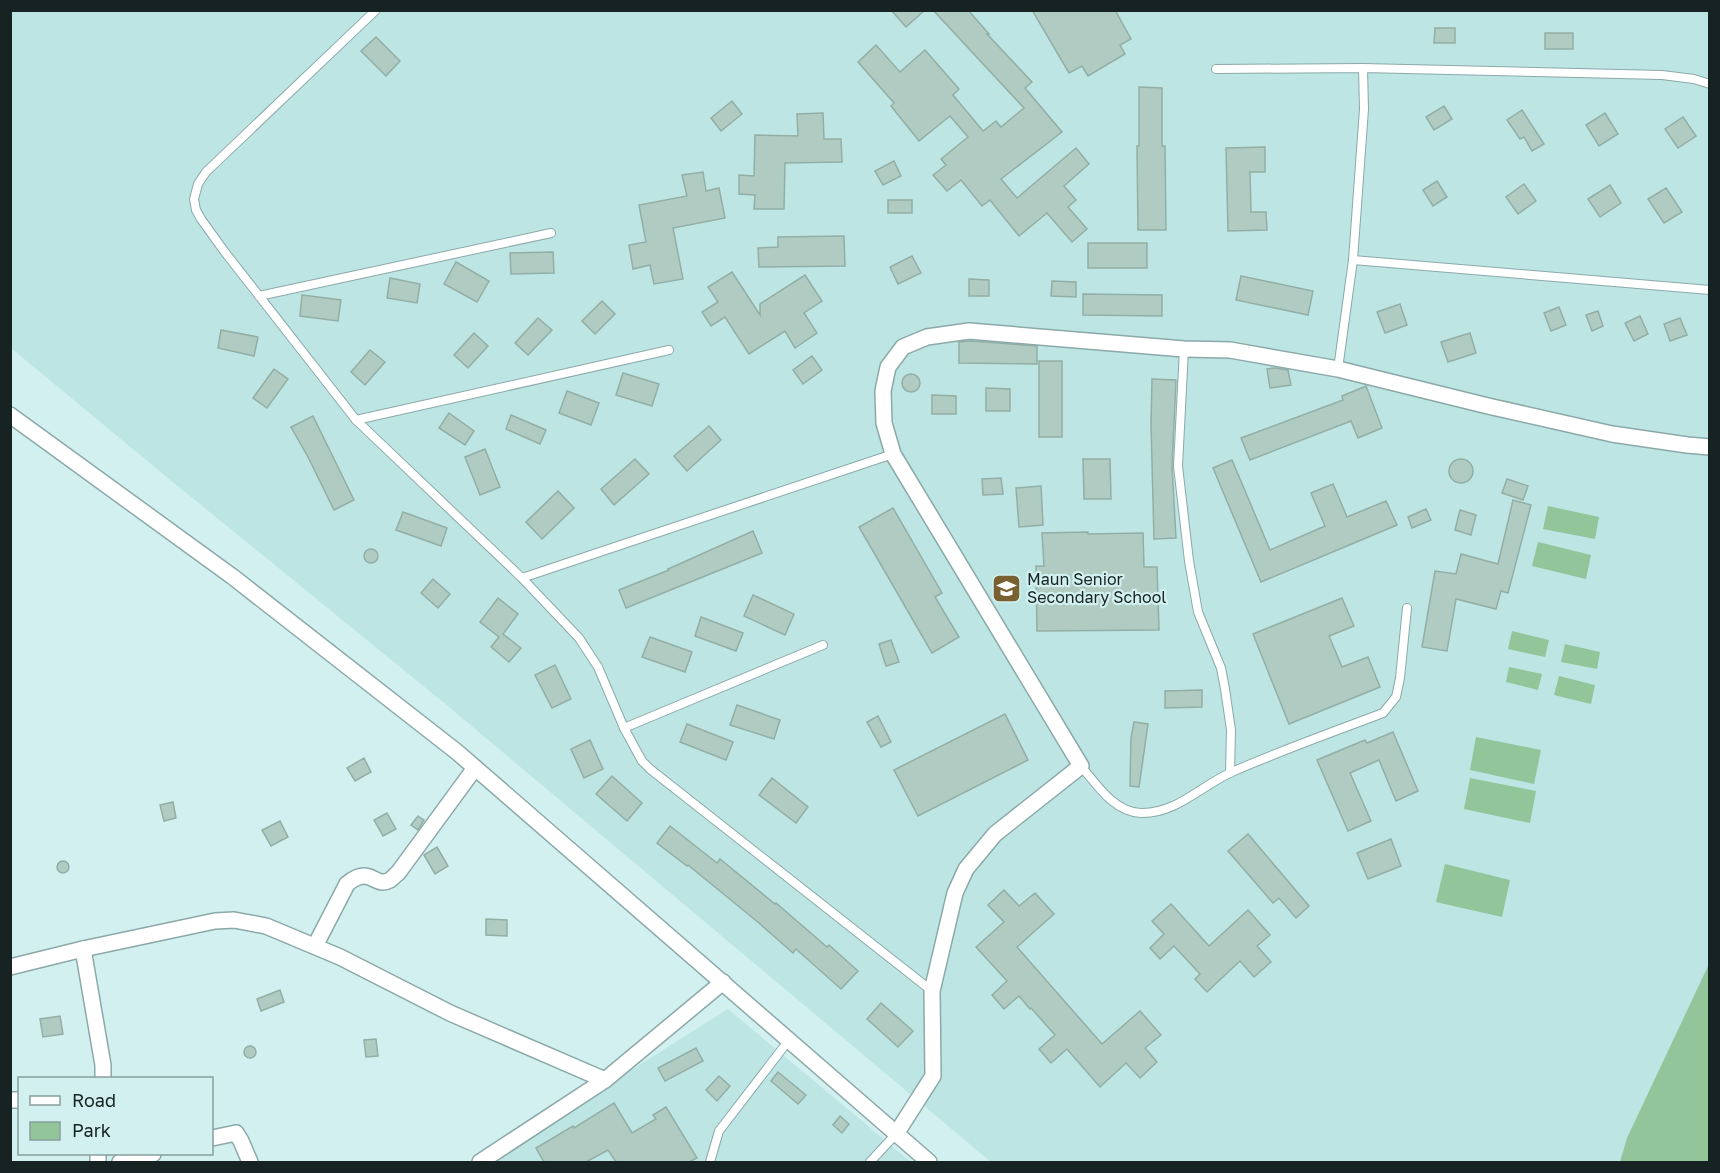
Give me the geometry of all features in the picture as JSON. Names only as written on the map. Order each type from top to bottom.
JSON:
[{"type":"street","points":[[896,1134],[933,1076],[932,991],[955,893],[966,869],[995,834],[1082,766],[893,454],[884,423],[883,391],[888,367],[903,347],[927,337],[969,331],[1184,349],[1230,350],[1338,369],[1612,434],[1687,446],[1710,447]]},
{"type":"street","points":[[10,415],[233,577],[475,768],[929,1162]]},
{"type":"street","points":[[315,946],[347,884],[355,877],[363,875],[380,882],[389,881],[398,873],[475,768]]},
{"type":"street","points":[[10,967],[215,921],[234,920],[266,926],[340,957],[450,1013],[605,1080]]},
{"type":"street","points":[[83,949],[103,1065],[103,1077]]},
{"type":"street","points":[[480,1162],[605,1080],[723,982]]},
{"type":"street","points":[[213,1138],[236,1133],[250,1162]]},
{"type":"street","points":[[120,1162],[149,1155]]},
{"type":"lane","points":[[376,10],[206,172],[198,184],[194,199],[201,219],[258,296],[356,420],[522,578],[579,638],[598,667],[624,728],[642,761],[932,991]]},
{"type":"lane","points":[[1338,369],[1353,260],[1364,109],[1363,68]]},
{"type":"lane","points":[[1216,69],[1363,68],[1662,75],[1694,79],[1710,84]]},
{"type":"lane","points":[[258,296],[551,232]]},
{"type":"lane","points":[[1353,260],[1710,290]]},
{"type":"lane","points":[[1184,349],[1178,466],[1189,561],[1198,612],[1221,668],[1225,689],[1231,730],[1230,773]]},
{"type":"lane","points":[[356,420],[669,350]]},
{"type":"lane","points":[[522,578],[893,454]]},
{"type":"lane","points":[[1082,766],[1107,798],[1121,807],[1139,813],[1156,812],[1175,806],[1230,773],[1383,712],[1396,697],[1407,608]]},
{"type":"lane","points":[[624,728],[823,645]]},
{"type":"lane","points":[[710,1162],[719,1131],[789,1040]]},
{"type":"lane","points":[[870,1162],[896,1134]]},
{"type":"shaded area","name":"Maun Senior Secondary School","points":[[10,11],[1709,11],[1709,1162],[991,1162],[443,702],[11,348]]},
{"type":"shaded area","points":[[728,1009],[911,1162],[486,1162]]},
{"type":"green space","points":[[1548,506],[1599,517],[1595,539],[1543,529]]},
{"type":"green space","points":[[1538,542],[1591,555],[1586,579],[1532,566]]},
{"type":"green space","points":[[1512,631],[1549,640],[1545,657],[1508,649]]},
{"type":"green space","points":[[1565,644],[1600,652],[1597,669],[1561,662]]},
{"type":"green space","points":[[1509,667],[1542,674],[1538,690],[1506,682]]},
{"type":"green space","points":[[1559,676],[1595,685],[1591,704],[1554,695]]},
{"type":"green space","points":[[1476,737],[1541,750],[1534,784],[1470,770]]},
{"type":"green space","points":[[1470,778],[1536,791],[1530,823],[1464,809]]},
{"type":"green space","points":[[1445,864],[1510,880],[1502,917],[1436,902]]},
{"type":"green space","points":[[1709,964],[1709,1162],[1620,1162],[1627,1138]]},
{"type":"building","points":[[891,10],[925,10],[906,27]]},
{"type":"building","points":[[933,10],[968,10],[1032,82],[1025,88],[1062,132],[1001,179],[1017,198],[1076,148],[1089,164],[1064,186],[1076,200],[1068,207],[1087,229],[1072,242],[1047,213],[1019,236],[990,200],[982,206],[961,180],[947,191],[933,175],[946,165],[941,159],[968,137],[950,116],[919,141],[891,106],[894,103],[858,62],[876,45],[900,72],[925,50],[959,89],[953,95],[983,131],[996,121],[1001,127],[1024,108]]},
{"type":"building","points":[[1032,10],[1115,10],[1131,39],[1120,45],[1125,54],[1088,76],[1082,66],[1069,73]]},
{"type":"building","points":[[1435,28],[1455,28],[1455,43],[1434,43]]},
{"type":"building","points":[[1545,33],[1573,33],[1573,49],[1545,49]]},
{"type":"building","points":[[376,37],[400,61],[386,76],[361,51]]},
{"type":"building","points":[[1139,87],[1162,88],[1166,230],[1138,230]]},
{"type":"building","points":[[732,101],[742,114],[721,131],[711,118]]},
{"type":"building","points":[[1444,106],[1452,119],[1434,130],[1426,117]]},
{"type":"building","points":[[1522,110],[1544,144],[1532,151],[1524,137],[1520,139],[1507,120]]},
{"type":"building","points":[[823,113],[824,139],[841,139],[842,162],[785,163],[784,209],[754,209],[755,195],[739,194],[739,175],[754,176],[755,135],[798,136],[797,114]]},
{"type":"building","points":[[1605,113],[1618,134],[1599,146],[1586,125]]},
{"type":"building","points":[[1683,117],[1696,136],[1678,148],[1665,129]]},
{"type":"building","points":[[1265,147],[1265,172],[1250,172],[1251,212],[1266,212],[1267,230],[1228,231],[1226,148]]},
{"type":"building","points":[[894,161],[901,176],[883,185],[875,171]]},
{"type":"building","points":[[703,172],[706,191],[719,188],[725,218],[673,228],[683,279],[654,284],[650,265],[633,269],[629,245],[646,242],[639,205],[687,196],[682,175]]},
{"type":"building","points":[[1437,181],[1447,197],[1433,206],[1423,190]]},
{"type":"building","points":[[1524,184],[1536,201],[1518,214],[1506,197]]},
{"type":"building","points":[[1610,185],[1621,203],[1600,217],[1588,199]]},
{"type":"building","points":[[1666,188],[1682,212],[1664,223],[1648,199]]},
{"type":"building","points":[[888,200],[912,200],[912,213],[888,213]]},
{"type":"building","points":[[844,236],[845,266],[759,267],[758,248],[778,247],[778,237]]},
{"type":"building","points":[[1088,243],[1147,243],[1147,268],[1088,268]]},
{"type":"building","points":[[553,252],[554,273],[511,274],[510,253]]},
{"type":"building","points":[[912,256],[921,273],[898,284],[890,267]]},
{"type":"building","points":[[456,262],[489,281],[477,302],[444,284]]},
{"type":"building","points":[[732,272],[760,315],[760,304],[805,275],[822,301],[804,313],[817,333],[795,348],[785,331],[749,354],[725,317],[711,326],[702,312],[718,302],[708,287]]},
{"type":"building","points":[[1241,276],[1313,291],[1308,315],[1236,300]]},
{"type":"building","points":[[390,278],[420,284],[417,303],[387,298]]},
{"type":"building","points":[[969,279],[989,280],[989,296],[969,296]]},
{"type":"building","points":[[1052,281],[1076,282],[1076,297],[1051,296]]},
{"type":"building","points":[[1083,294],[1162,295],[1162,316],[1083,315]]},
{"type":"building","points":[[302,295],[341,300],[338,321],[300,316]]},
{"type":"building","points":[[602,301],[615,314],[595,334],[582,321]]},
{"type":"building","points":[[1400,304],[1407,325],[1385,333],[1377,312]]},
{"type":"building","points":[[1559,307],[1566,325],[1551,331],[1544,313]]},
{"type":"building","points":[[1598,311],[1603,326],[1592,331],[1586,315]]},
{"type":"building","points":[[1640,316],[1648,334],[1634,341],[1625,323]]},
{"type":"building","points":[[538,318],[552,330],[528,355],[515,343]]},
{"type":"building","points":[[1680,318],[1687,335],[1670,341],[1664,324]]},
{"type":"building","points":[[221,330],[258,337],[254,356],[218,348]]},
{"type":"building","points":[[474,333],[488,346],[468,368],[454,355]]},
{"type":"building","points":[[1470,333],[1476,353],[1448,362],[1441,342]]},
{"type":"building","points":[[959,342],[1037,346],[1037,364],[959,363]]},
{"type":"building","points":[[370,350],[385,362],[365,385],[351,372]]},
{"type":"building","points":[[812,356],[822,370],[803,384],[793,370]]},
{"type":"building","points":[[1039,361],[1062,361],[1062,437],[1039,437]]},
{"type":"building","points":[[274,369],[288,379],[267,408],[253,398]]},
{"type":"building","points":[[1267,369],[1288,370],[1291,385],[1270,388]]},
{"type":"building","points":[[623,373],[659,384],[652,406],[616,395]]},
{"type":"building","points":[[911,374],[919,379],[920,383],[915,391],[911,392],[903,387],[902,383],[907,375]]},
{"type":"building","points":[[1152,379],[1176,380],[1172,466],[1176,538],[1154,539]]},
{"type":"building","points":[[1366,386],[1382,428],[1358,438],[1351,421],[1250,460],[1241,438],[1343,400],[1342,396]]},
{"type":"building","points":[[986,388],[1010,389],[1010,411],[986,411]]},
{"type":"building","points":[[567,391],[599,403],[591,425],[559,413]]},
{"type":"building","points":[[932,395],[956,396],[956,414],[932,414]]},
{"type":"building","points":[[449,413],[474,431],[465,445],[439,428]]},
{"type":"building","points":[[511,415],[546,430],[540,444],[506,429]]},
{"type":"building","points":[[313,416],[354,500],[334,510],[291,427]]},
{"type":"building","points":[[709,426],[721,440],[687,471],[674,456]]},
{"type":"building","points":[[485,449],[500,487],[480,495],[465,457]]},
{"type":"building","points":[[635,459],[649,474],[614,505],[601,489]]},
{"type":"building","points":[[1083,459],[1110,459],[1111,499],[1084,499]]},
{"type":"building","points":[[1461,459],[1470,462],[1473,471],[1470,480],[1461,483],[1452,480],[1449,471],[1452,462]]},
{"type":"building","points":[[1232,460],[1270,550],[1325,526],[1311,493],[1333,484],[1347,517],[1386,501],[1397,525],[1261,582],[1213,468]]},
{"type":"building","points":[[1001,478],[1003,494],[983,495],[982,479]]},
{"type":"building","points":[[1507,479],[1528,486],[1523,500],[1502,493]]},
{"type":"building","points":[[1041,486],[1043,525],[1019,527],[1016,488]]},
{"type":"building","points":[[558,491],[574,508],[542,539],[526,522]]},
{"type":"building","points":[[1513,500],[1531,505],[1508,593],[1501,591],[1496,609],[1456,599],[1447,651],[1422,647],[1435,571],[1456,574],[1461,554],[1498,564]]},
{"type":"building","points":[[893,508],[942,593],[935,597],[959,637],[932,653],[859,527]]},
{"type":"building","points":[[1426,509],[1431,520],[1412,528],[1408,517]]},
{"type":"building","points":[[1460,510],[1476,515],[1471,535],[1455,530]]},
{"type":"building","points":[[403,512],[447,528],[441,546],[396,530]]},
{"type":"building","points":[[753,531],[762,553],[626,608],[619,590],[669,570]]},
{"type":"building","points":[[1088,532],[1088,534],[1143,533],[1144,567],[1157,567],[1159,630],[1037,631],[1036,566],[1044,566],[1042,533]]},
{"type":"building","points":[[368,549],[374,549],[378,556],[374,563],[368,563],[364,559],[364,553]]},
{"type":"building","points":[[433,579],[450,594],[438,608],[421,593]]},
{"type":"building","points":[[753,595],[794,614],[785,635],[744,616]]},
{"type":"building","points":[[498,598],[518,614],[503,634],[521,648],[509,662],[491,647],[499,637],[480,622]]},
{"type":"building","points":[[1342,598],[1354,626],[1329,636],[1342,667],[1368,657],[1380,687],[1289,724],[1253,634]]},
{"type":"building","points":[[701,617],[743,633],[736,651],[695,636]]},
{"type":"building","points":[[650,637],[692,652],[685,672],[642,657]]},
{"type":"building","points":[[891,640],[899,662],[886,666],[879,644]]},
{"type":"building","points":[[555,665],[571,699],[552,708],[535,675]]},
{"type":"building","points":[[1202,690],[1202,707],[1165,708],[1165,691]]},
{"type":"building","points":[[737,705],[780,720],[774,739],[730,725]]},
{"type":"building","points":[[1005,714],[1028,760],[918,816],[894,770]]},
{"type":"building","points":[[878,716],[891,742],[881,747],[867,722]]},
{"type":"building","points":[[1134,722],[1148,724],[1139,787],[1130,786],[1131,738]]},
{"type":"building","points":[[687,724],[733,742],[726,760],[680,742]]},
{"type":"building","points":[[1393,732],[1418,791],[1396,801],[1379,760],[1350,773],[1371,821],[1348,831],[1317,760],[1365,740],[1367,743]]},
{"type":"building","points":[[590,740],[603,769],[584,778],[571,749]]},
{"type":"building","points":[[364,758],[371,772],[355,781],[347,768]]},
{"type":"building","points":[[612,776],[642,803],[627,821],[596,794]]},
{"type":"building","points":[[772,778],[808,807],[796,823],[759,795]]},
{"type":"building","points":[[173,802],[176,818],[164,821],[160,805]]},
{"type":"building","points":[[387,813],[396,829],[383,836],[374,820]]},
{"type":"building","points":[[418,816],[424,820],[418,830],[411,825]]},
{"type":"building","points":[[280,821],[288,837],[271,846],[262,830]]},
{"type":"building","points":[[670,826],[717,863],[720,859],[827,947],[829,945],[858,971],[841,989],[796,949],[793,953],[688,865],[657,843]]},
{"type":"building","points":[[1248,834],[1309,906],[1296,918],[1279,898],[1273,903],[1228,851]]},
{"type":"building","points":[[1391,839],[1401,866],[1368,879],[1357,853]]},
{"type":"building","points":[[437,847],[448,866],[435,874],[424,855]]},
{"type":"building","points":[[65,861],[69,867],[65,873],[61,873],[57,865]]},
{"type":"building","points":[[1004,890],[1019,906],[1035,893],[1054,914],[1017,947],[1102,1044],[1140,1011],[1161,1035],[1145,1048],[1157,1062],[1140,1078],[1126,1063],[1100,1087],[1067,1049],[1051,1063],[1039,1049],[1055,1035],[1019,996],[1004,1009],[992,995],[1007,981],[976,947],[1004,922],[988,905]]},
{"type":"building","points":[[1171,904],[1209,946],[1248,910],[1270,935],[1257,946],[1271,962],[1254,977],[1240,961],[1207,992],[1195,979],[1200,974],[1174,946],[1160,959],[1150,948],[1164,934],[1152,921]]},
{"type":"building","points":[[486,919],[507,920],[507,936],[486,935]]},
{"type":"building","points":[[280,990],[284,1002],[261,1011],[257,999]]},
{"type":"building","points":[[881,1003],[913,1031],[898,1047],[867,1019]]},
{"type":"building","points":[[60,1016],[63,1034],[43,1037],[40,1019]]},
{"type":"building","points":[[376,1039],[378,1056],[366,1057],[364,1040]]},
{"type":"building","points":[[252,1046],[256,1052],[252,1058],[248,1058],[244,1050]]},
{"type":"building","points":[[696,1048],[703,1061],[665,1081],[658,1068]]},
{"type":"building","points":[[778,1072],[806,1095],[798,1104],[771,1081]]},
{"type":"building","points":[[719,1076],[730,1086],[717,1101],[706,1090]]},
{"type":"building","points":[[614,1103],[632,1133],[656,1119],[653,1115],[666,1107],[697,1158],[689,1162],[616,1162],[608,1150],[586,1162],[544,1162],[536,1148]]},
{"type":"building","points":[[840,1116],[849,1124],[842,1133],[833,1125]]},
{"type":"place","name":"Maun Senior Secondary School","points":[[1006,588]]}]
